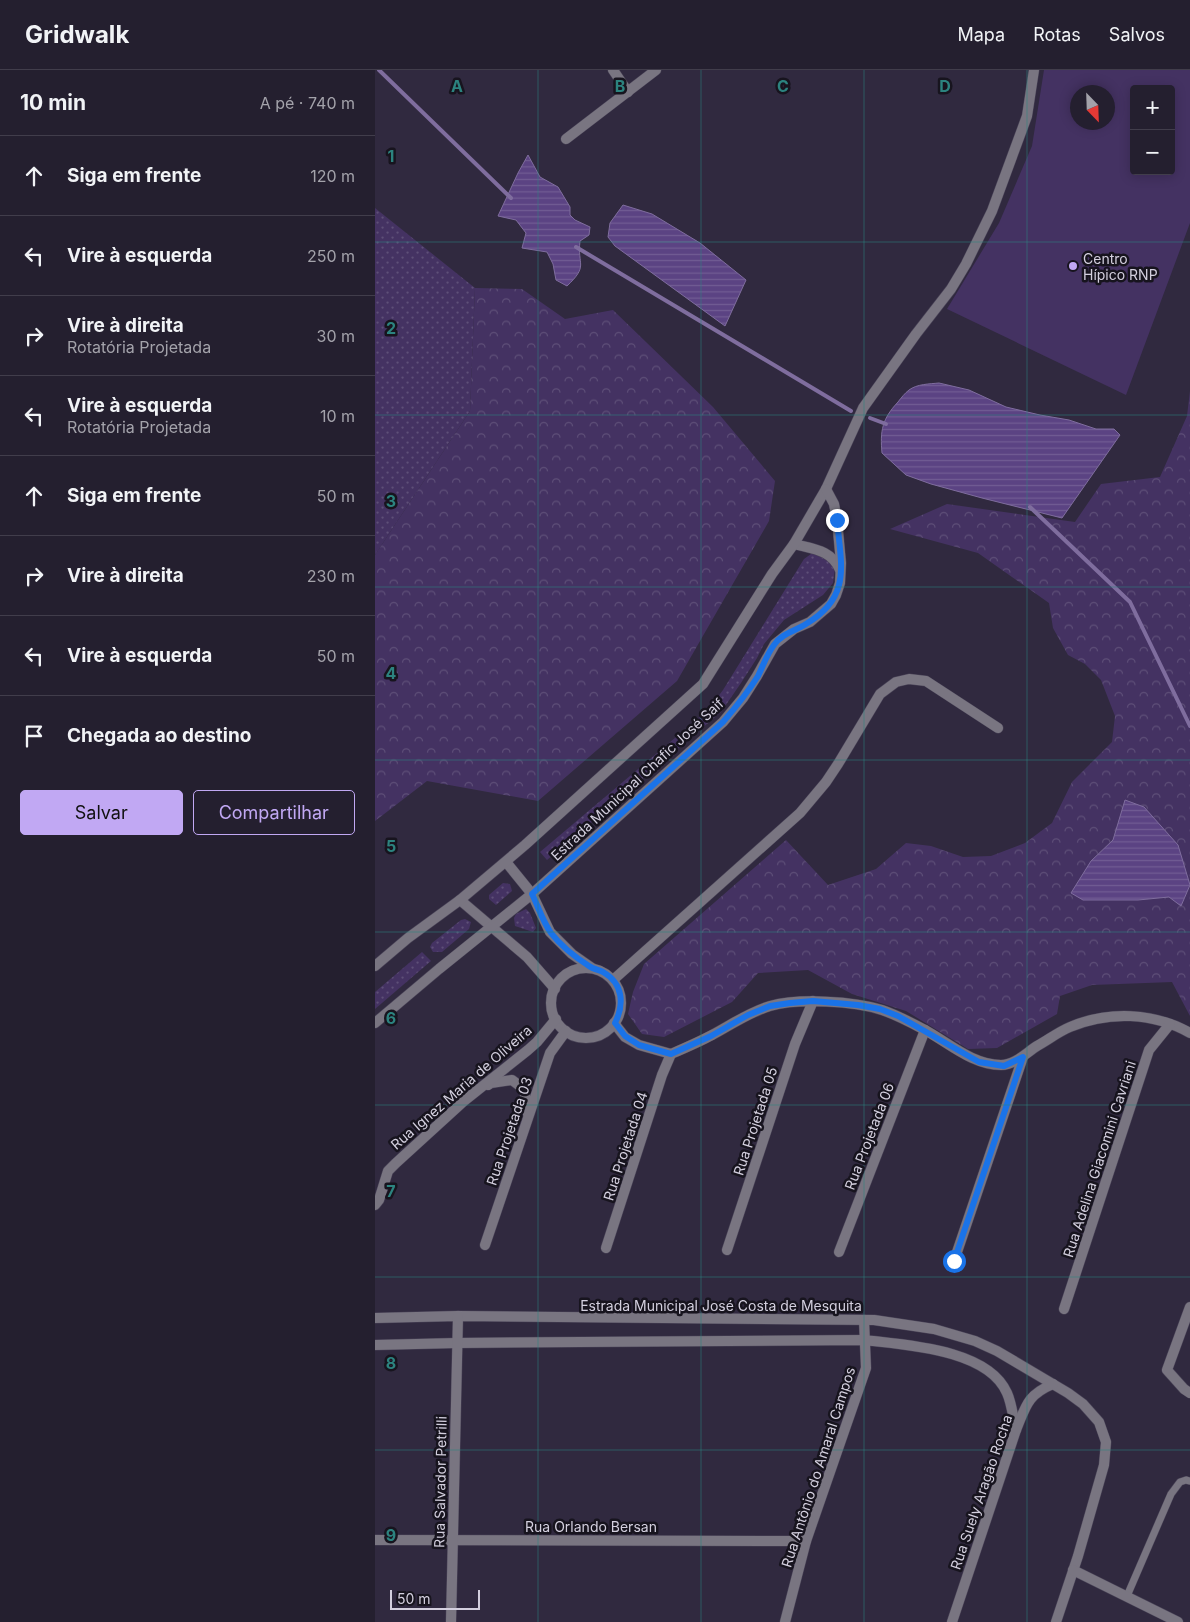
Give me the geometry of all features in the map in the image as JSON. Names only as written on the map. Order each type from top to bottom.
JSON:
[{"type":"street","points":[[613,70],[627,92]]},
{"type":"street","points":[[566,139],[656,70]]},
{"type":"street","points":[[826,489],[863,408],[916,334],[951,290],[966,264],[991,211],[1027,116],[1034,70]]},
{"type":"street","name":"Estrada Municipal Chafic José Saif","points":[[375,966],[506,862],[703,684],[772,574],[794,544],[826,489]]},
{"type":"street","name":"Estrada Municipal Chafic José Saif","points":[[375,1023],[532,894],[723,722],[743,698],[775,644],[795,629],[810,622],[831,604],[840,583],[841,571],[834,504],[826,489]]},
{"type":"street","points":[[794,544],[827,553],[834,558],[841,571]]},
{"type":"street","points":[[613,980],[800,813],[838,764],[880,694],[890,685],[909,678],[926,682],[998,728]]},
{"type":"street","points":[[506,862],[532,894],[550,932],[572,954],[591,968],[603,972],[613,980],[619,990],[621,1001],[620,1013],[615,1023],[603,1033],[595,1036],[580,1037],[566,1031],[555,1019],[552,1004],[559,981],[566,975],[583,968],[591,968]]},
{"type":"street","points":[[460,900],[527,957],[555,989]]},
{"type":"street","points":[[615,1023],[625,1036],[639,1045],[671,1054],[770,1006],[813,1001],[858,1005],[880,1009],[898,1016],[979,1062],[1004,1066],[1023,1057],[1036,1047],[1069,1028],[1097,1019],[1119,1016],[1141,1017],[1170,1024],[1190,1033]]},
{"type":"street","name":"Rua Projetada 05","points":[[727,1250],[795,1044],[813,1001]]},
{"type":"street","name":"Rua Ignez Maria de Oliveira","points":[[375,1205],[379,1200],[388,1171],[464,1101],[532,1046],[555,1019]]},
{"type":"street","name":"Rua Adelina Giacomini Cavriani","points":[[1064,1309],[1149,1050],[1170,1024]]},
{"type":"street","name":"Rua Projetada 06","points":[[839,1252],[925,1030]]},
{"type":"street","name":"Rua Projetada 03","points":[[485,1245],[550,1053],[566,1031]]},
{"type":"street","name":"Rua Projetada 04","points":[[606,1248],[662,1075],[671,1054]]},
{"type":"street","points":[[954,1261],[1023,1057]]},
{"type":"street","points":[[464,1101],[491,1083],[512,1080],[524,1089],[529,1116]]},
{"type":"street","points":[[1190,1307],[1167,1370],[1190,1393]]},
{"type":"street","name":"Estrada Municipal José Costa de Mesquita","points":[[375,1318],[458,1316],[864,1320],[934,1329],[975,1341],[997,1351],[1083,1404],[1099,1422],[1107,1442],[1104,1465],[1056,1622]]},
{"type":"street","name":"Rua Salvador Petrilli","points":[[451,1622],[458,1316]]},
{"type":"street","name":"Rua Antônio do Amaral Campos","points":[[785,1622],[806,1541],[866,1368],[864,1320]]},
{"type":"street","points":[[375,1345],[864,1340],[949,1352],[988,1370],[1002,1384],[1007,1393],[1016,1430]]},
{"type":"street","name":"Rua Suely Aragão Rocha","points":[[952,1622],[1016,1430],[1027,1403],[1034,1393],[1053,1384]]},
{"type":"street","name":"Rua Orlando Bersan","points":[[375,1540],[806,1541]]},
{"type":"street","points":[[1073,1570],[1178,1622]]},
{"type":"lane","points":[[1127,1596],[1171,1494],[1179,1482],[1190,1481]]},
{"type":"green space","name":"Centro Hípico RNP","points":[[1044,70],[1190,70],[1190,223],[1126,395],[947,309],[999,223],[1032,146]]},
{"type":"green space","points":[[375,208],[475,288],[470,411],[375,555]]},
{"type":"green space","points":[[475,288],[522,289],[565,319],[613,310],[713,407],[775,481],[769,521],[677,681],[538,801],[427,781],[375,821],[375,555],[470,411]]},
{"type":"green space","points":[[1190,391],[1190,1016],[1172,982],[1092,985],[1060,996],[1057,1014],[997,1048],[968,1049],[906,1011],[852,994],[808,970],[758,973],[732,1002],[664,1037],[642,1034],[628,1014],[633,992],[644,964],[786,840],[828,885],[876,869],[906,843],[931,846],[963,857],[991,856],[1025,843],[1052,823],[1072,782],[1112,742],[1115,716],[1101,680],[1085,664],[1068,655],[1053,628],[1049,603],[978,553],[890,529],[947,504],[1075,522],[1101,484],[1160,477],[1187,416]],"holes":[[[1113,840],[1181,906],[1169,897],[1138,900],[1072,893],[1091,861]]]},
{"type":"green space","points":[[811,554],[825,558],[835,569],[833,583],[823,595],[784,620],[764,644],[757,658],[721,712],[547,860],[540,852],[708,710],[723,690],[804,559]]},
{"type":"green space","points":[[503,883],[510,884],[512,891],[496,905],[489,899],[489,895]]},
{"type":"green space","points":[[526,909],[530,913],[536,928],[533,932],[515,926],[514,918],[516,914]]},
{"type":"green space","points":[[465,919],[471,922],[469,929],[442,952],[433,952],[430,947],[432,943],[461,920]]},
{"type":"green space","points":[[422,952],[431,961],[375,1009],[375,992]]},
{"type":"shaded area","points":[[528,155],[540,177],[558,187],[570,207],[570,215],[575,220],[590,227],[589,235],[580,241],[580,269],[567,286],[556,280],[553,264],[547,252],[522,248],[526,233],[516,220],[498,216]]},
{"type":"shaded area","points":[[623,205],[652,214],[700,243],[746,280],[725,326],[615,246],[608,237],[610,223]]},
{"type":"shaded area","points":[[939,383],[969,390],[1006,407],[1069,420],[1096,429],[1114,429],[1120,435],[1062,518],[931,484],[906,475],[882,453],[881,438],[888,414],[906,393],[919,385]]},
{"type":"shaded area","points":[[1125,800],[1144,807],[1178,845],[1190,885],[1181,906],[1169,897],[1138,900],[1083,900],[1071,893],[1091,861],[1113,840]]},
{"type":"waterway","points":[[379,70],[511,198]]},
{"type":"waterway","points":[[576,247],[851,411]]},
{"type":"waterway","points":[[870,418],[886,424]]},
{"type":"waterway","points":[[1030,507],[1130,602],[1190,726]]},
{"type":"place","name":"Centro Hípico RNP","points":[[1073,266]]},
{"type":"route","points":[[837,520],[841,563],[840,583],[831,604],[810,622],[795,629],[775,644],[743,698],[723,722],[532,894],[550,932],[572,954],[591,968],[603,972],[613,980],[619,990],[621,1001],[620,1013],[615,1023],[625,1036],[639,1045],[671,1054],[770,1006],[813,1001],[880,1009],[925,1030],[979,1062],[1004,1066],[1023,1057],[954,1261]]}]
